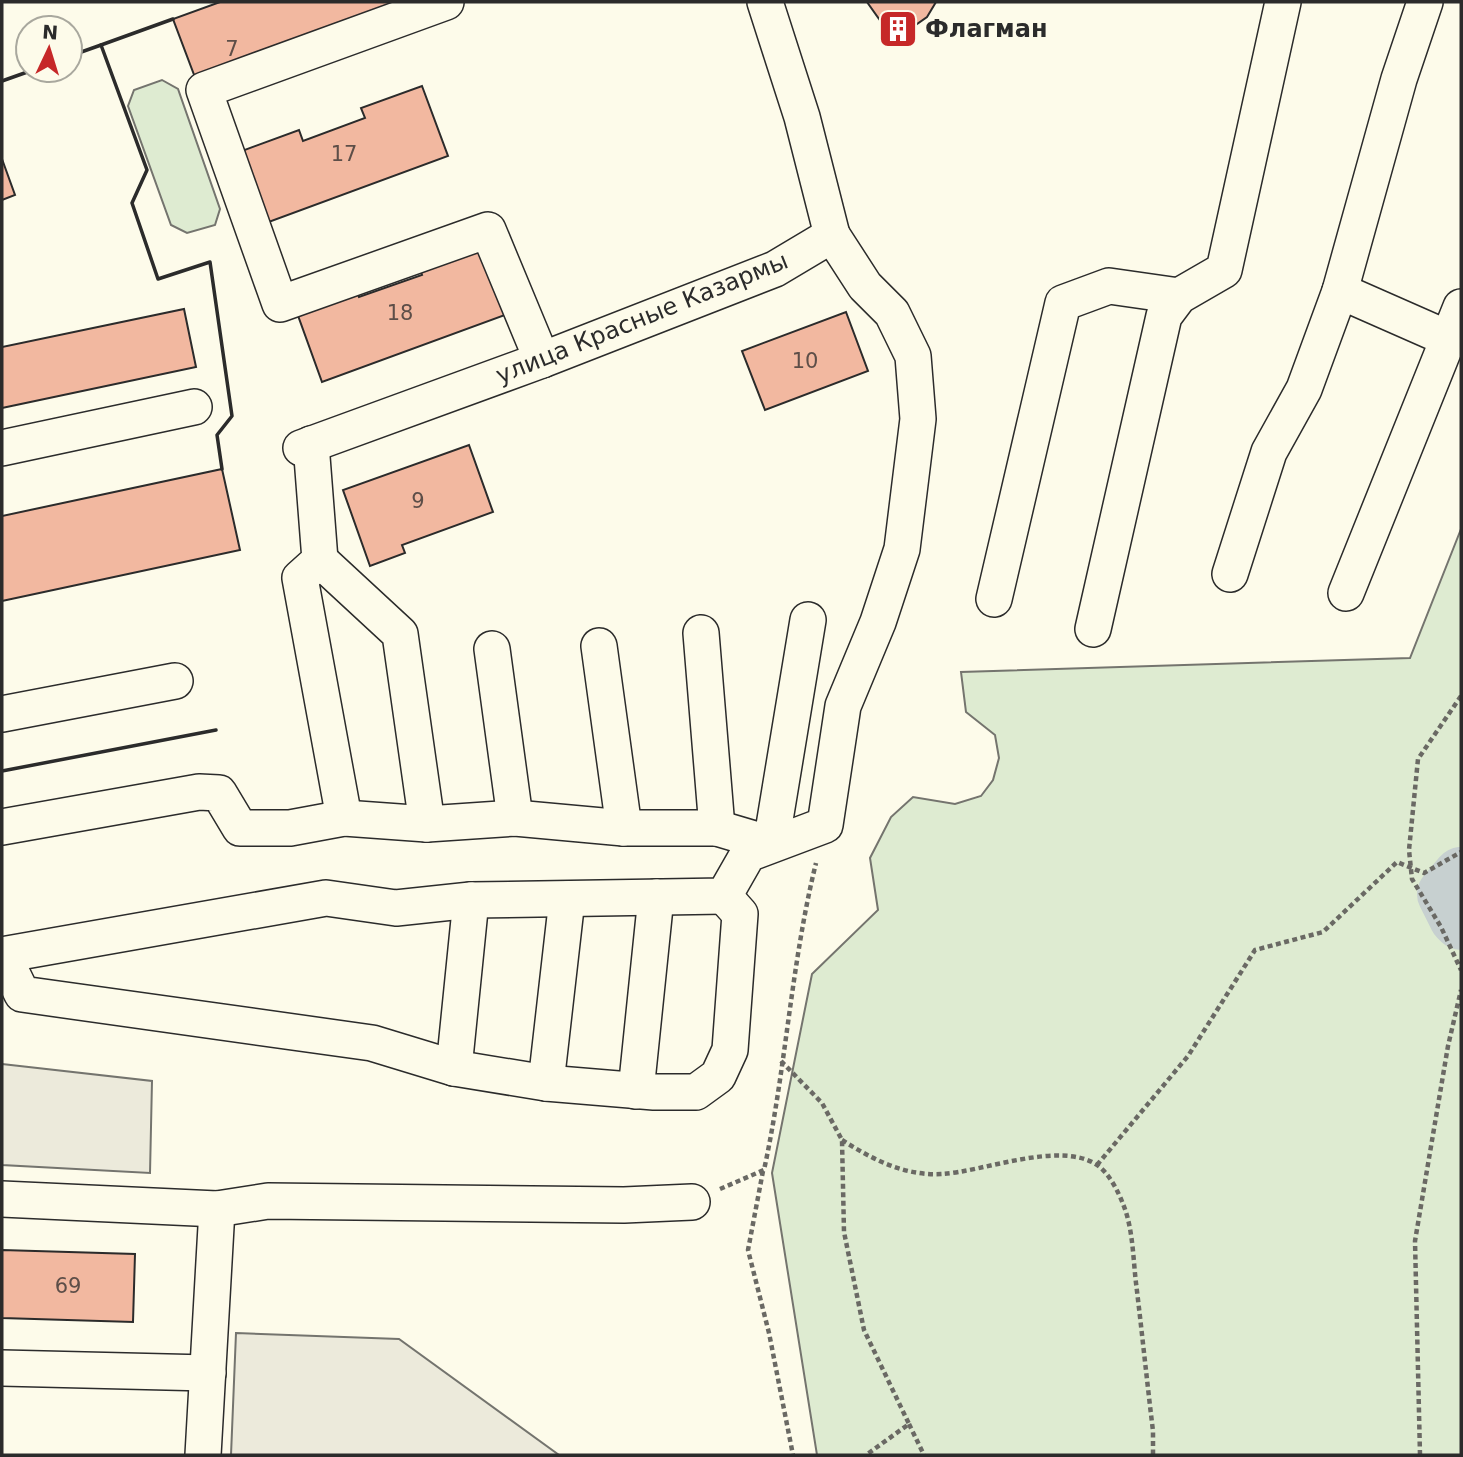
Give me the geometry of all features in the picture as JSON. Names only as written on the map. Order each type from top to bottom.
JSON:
[{"type":"street","points":[[446,2],[204,90],[279,304],[488,230],[542,360]]},
{"type":"street","points":[[724,896],[748,854],[825,825],[843,706],[878,622],[902,549],[918,419],[913,356],[892,313],[865,286],[832,235],[802,117],[765,2]]},
{"type":"street","points":[[1093,629],[1164,316],[1179,296],[1224,270],[1283,2]]},
{"type":"street","points":[[1230,574],[1269,452],[1304,389],[1340,291],[1399,79],[1425,2]]},
{"type":"street","name":"улица Красные Казармы","points":[[320,560],[306,446],[542,360],[775,269],[832,235]]},
{"type":"street","points":[[994,599],[1063,303],[1109,286],[1179,296]]},
{"type":"street","points":[[1340,291],[1455,323],[1346,593]]},
{"type":"street","points":[[2,448],[194,407]]},
{"type":"street","points":[[344,818],[300,578],[320,560],[400,634],[427,824]]},
{"type":"street","points":[[771,844],[808,620]]},
{"type":"street","points":[[701,633],[717,828]]},
{"type":"street","points":[[599,646],[624,828]]},
{"type":"street","points":[[492,649],[515,818]]},
{"type":"street","points":[[2,714],[175,681]]},
{"type":"street","points":[[2,827],[199,792],[219,793],[240,828],[290,828],[344,818],[427,824],[515,818],[624,828],[717,828],[771,844]]},
{"type":"street","points":[[724,896],[740,914],[730,1050],[718,1076],[696,1092],[636,1091],[546,1083],[454,1068],[372,1043],[22,994],[2,955],[327,898],[396,908],[471,901],[724,896]]},
{"type":"street","points":[[636,1091],[656,897]]},
{"type":"street","points":[[546,1083],[567,899]]},
{"type":"street","points":[[454,1068],[471,901]]},
{"type":"street","points":[[2,1199],[217,1209],[268,1201],[624,1205],[692,1202]]},
{"type":"street","points":[[203,1455],[217,1209]]},
{"type":"street","points":[[2,1368],[208,1374]]},
{"type":"path","points":[[1461,696],[1418,759],[1409,850],[1412,878],[1441,927],[1461,970]]},
{"type":"path","points":[[793,1455],[769,1333],[748,1250],[771,1135],[799,938],[825,825]]},
{"type":"path","points":[[1097,1165],[1188,1056],[1255,950],[1323,932],[1397,862],[1424,873],[1461,852]]},
{"type":"path","points":[[1420,1455],[1415,1241],[1448,1046],[1461,990]]},
{"type":"path","points":[[781,1061],[822,1103],[842,1140],[844,1232],[864,1330],[924,1455]]},
{"type":"path","points":[[842,1140],[875,1161],[908,1171],[940,1174],[1020,1160],[1071,1155],[1097,1165],[1112,1180],[1124,1206],[1133,1252],[1153,1431],[1153,1455]]},
{"type":"path","points":[[692,1202],[764,1170]]},
{"type":"path","points":[[866,1455],[909,1424]]},
{"type":"green space","points":[[162,80],[178,89],[220,209],[215,225],[187,233],[171,225],[128,106],[134,90]]},
{"type":"green space","points":[[1461,529],[1461,1455],[817,1455],[772,1173],[812,974],[878,910],[870,858],[891,817],[913,797],[955,804],[981,796],[993,780],[999,758],[995,735],[966,712],[961,672],[1410,658]]},
{"type":"shaded area","points":[[2,1064],[152,1081],[150,1173],[2,1165]]},
{"type":"shaded area","points":[[236,1333],[399,1339],[559,1455],[231,1455]]},
{"type":"building","points":[[220,2],[394,2],[396,6],[196,80],[173,19]]},
{"type":"building","name":"Флагман","points":[[867,2],[936,2],[927,17],[894,40]]},
{"type":"building","points":[[422,86],[448,156],[266,223],[239,152],[299,130],[303,141],[365,118],[361,108]]},
{"type":"building","points":[[2,159],[15,195],[2,200]]},
{"type":"building","points":[[478,243],[505,315],[322,382],[296,310],[356,288],[359,297],[422,275],[418,265]]},
{"type":"building","points":[[184,309],[196,367],[2,408],[2,347]]},
{"type":"building","points":[[846,312],[868,371],[765,410],[742,351]]},
{"type":"building","points":[[469,445],[493,512],[402,545],[405,553],[370,566],[343,490]]},
{"type":"building","points":[[222,469],[240,550],[2,601],[2,516]]},
{"type":"building","points":[[2,1250],[135,1254],[133,1322],[2,1318]]},
{"type":"waterway","points":[[1461,875],[1445,894],[1461,922]]},
{"type":"wall","points":[[101,45],[173,19]]},
{"type":"wall","points":[[84,51],[101,45],[147,170],[132,203],[158,279],[210,262],[232,416],[217,435],[222,469]]},
{"type":"wall","points":[[2,81],[14,77]]},
{"type":"wall","points":[[2,771],[216,730]]},
{"type":"place","name":"Флагман","points":[[898,29]]}]
